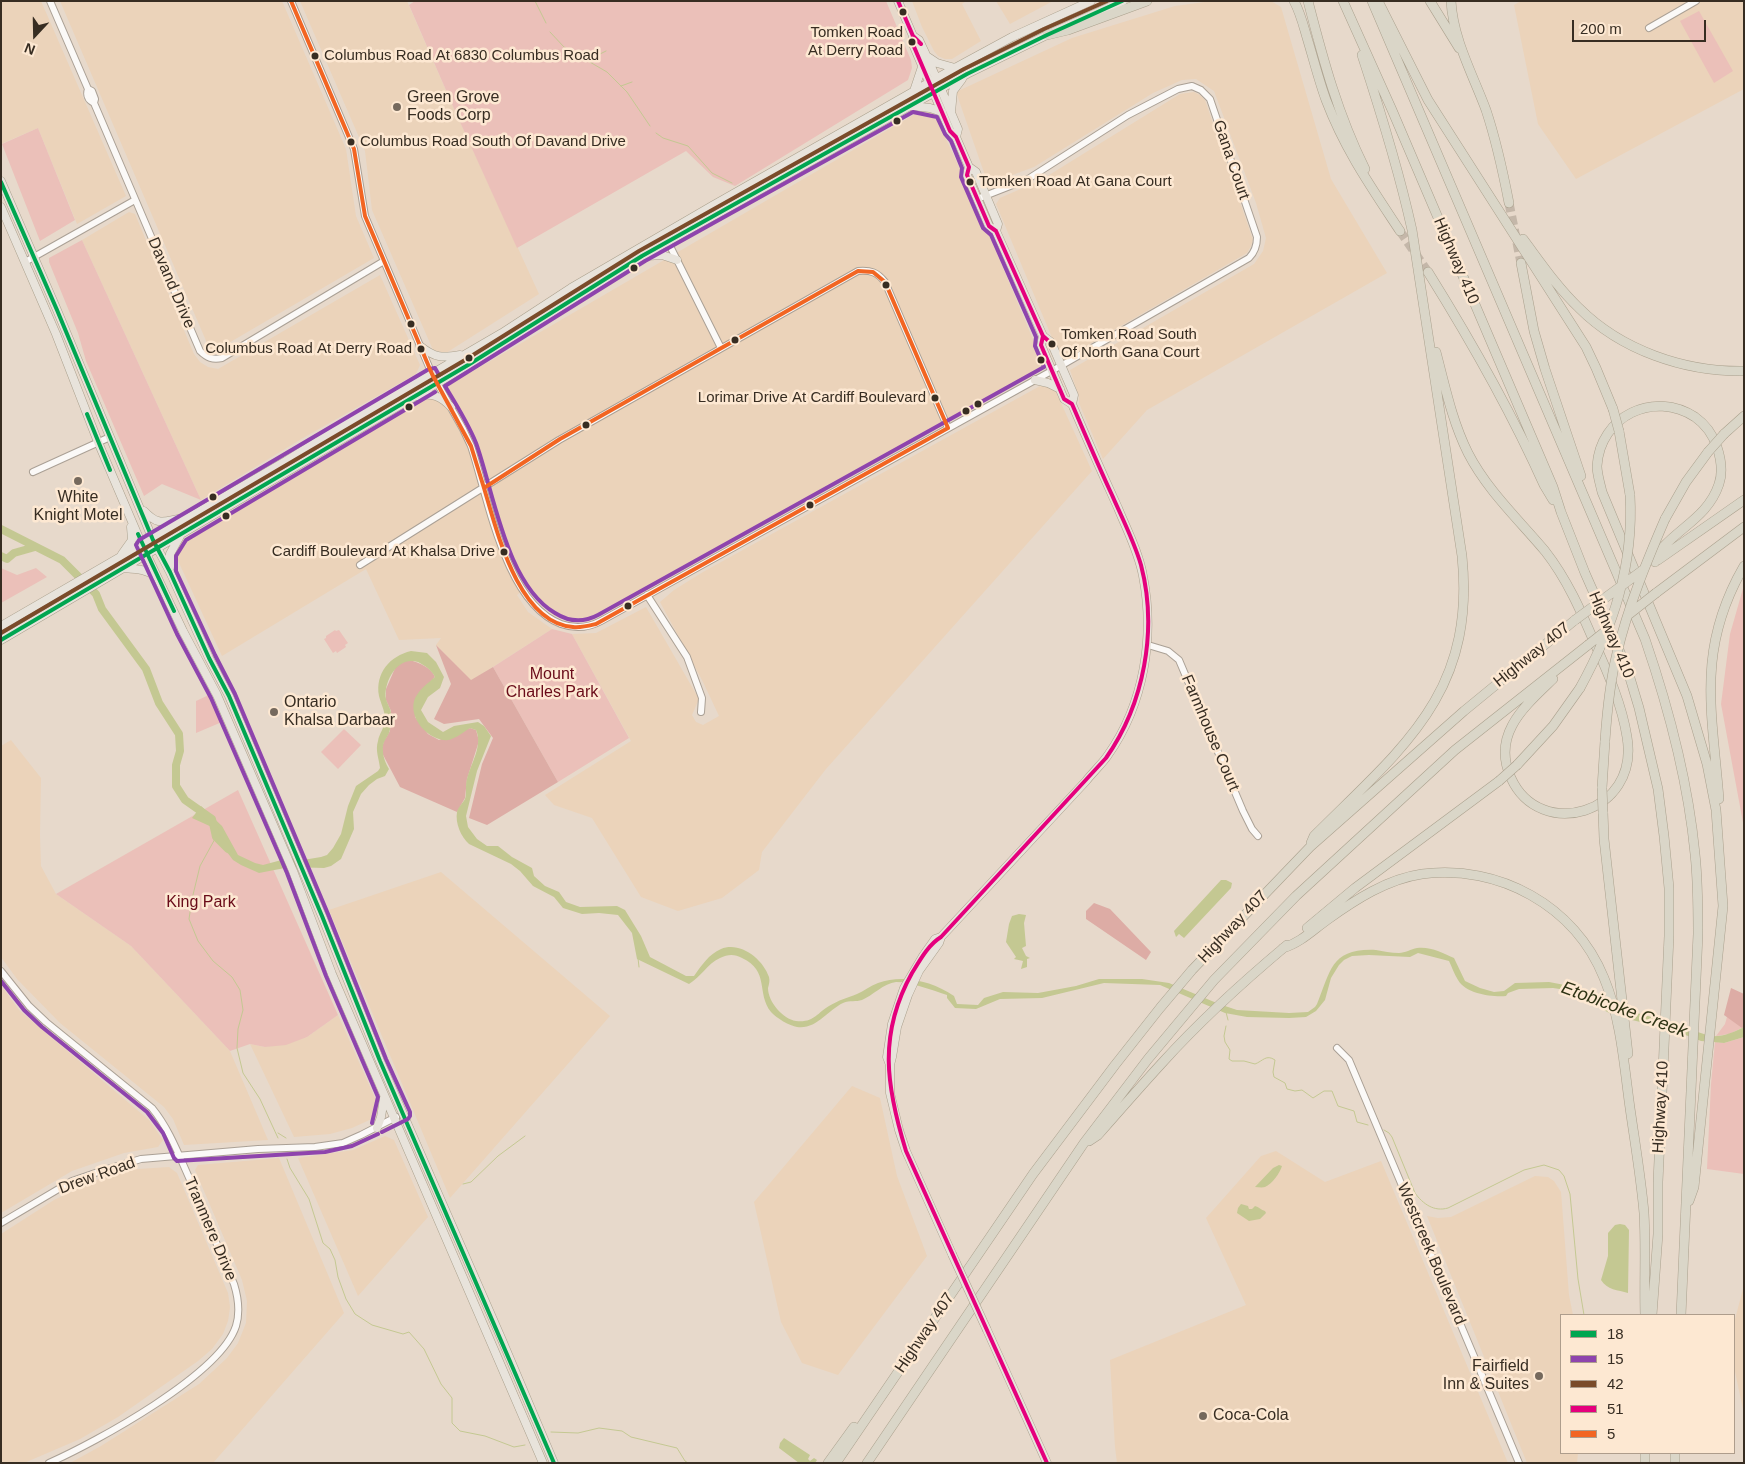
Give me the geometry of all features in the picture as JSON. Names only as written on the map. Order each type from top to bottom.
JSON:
[{"type":"highway","points":[[1047,35],[1068,30],[1147,1]]},
{"type":"highway","points":[[1294,1],[1300,12],[1317,74],[1339,131],[1355,163],[1383,204]]},
{"type":"highway","points":[[1308,1],[1327,72],[1346,130],[1383,204],[1400,231]]},
{"type":"highway","name":"Highway 410","points":[[1372,1],[1528,370],[1585,496],[1651,656],[1672,727],[1684,777],[1692,828],[1697,882],[1698,934],[1681,1314]]},
{"type":"highway","points":[[1084,1143],[1098,1135],[1163,1062],[1200,1024],[1283,948],[1355,888],[1499,781],[1517,765],[1553,726],[1580,688],[1603,645],[1618,603],[1628,552],[1631,510],[1619,431],[1613,409],[1586,348],[1428,100],[1378,1]]},
{"type":"highway","points":[[1430,1],[1467,61]]},
{"type":"highway","points":[[1451,1],[1452,16],[1486,111],[1501,162],[1509,203]]},
{"type":"highway","points":[[1310,847],[1314,836],[1401,749],[1416,731],[1442,689],[1457,648],[1464,609],[1464,572],[1412,230],[1386,127],[1344,4]]},
{"type":"highway","name":"Highway 410","points":[[1344,4],[1392,110],[1553,487],[1585,574],[1627,668],[1648,744],[1659,798],[1669,888],[1667,1008],[1658,1182],[1658,1234],[1652,1314]]},
{"type":"highway","points":[[1501,213],[1564,292],[1586,314],[1608,331],[1638,348],[1675,362],[1705,369],[1744,371]]},
{"type":"highway","points":[[1521,263],[1537,341],[1581,475],[1585,496]]},
{"type":"highway","points":[[1428,272],[1466,332],[1499,392],[1544,485],[1561,512]]},
{"type":"highway","points":[[1426,318],[1448,402],[1468,454],[1496,496],[1545,551],[1565,580],[1606,670],[1623,720],[1627,737],[1628,756],[1621,782],[1611,795],[1596,806],[1570,813],[1548,810],[1526,798],[1513,783],[1507,768],[1505,755],[1508,734],[1515,719],[1522,709],[1554,678],[1562,665]]},
{"type":"highway","points":[[1654,562],[1663,546],[1706,508],[1716,491],[1721,475],[1720,455],[1716,442],[1705,426],[1678,408],[1661,405],[1635,411],[1618,421],[1607,434],[1600,450],[1597,466],[1602,492],[1672,657],[1698,730],[1716,810],[1723,906],[1694,1187],[1686,1211]]},
{"type":"highway","points":[[1645,1314],[1644,1213],[1622,1030],[1622,997],[1604,839],[1602,788],[1611,686],[1626,621],[1665,519],[1686,482],[1708,452],[1744,416]]},
{"type":"highway","name":"Highway 407","points":[[836,1463],[1033,1174],[1103,1079],[1192,970],[1310,847],[1464,711],[1576,620],[1643,569],[1744,500]]},
{"type":"highway","name":"Highway 407","points":[[867,1463],[1084,1143],[1182,1017],[1214,980],[1296,896],[1455,750],[1562,665],[1744,527]]},
{"type":"highway","points":[[1722,879],[1724,867],[1710,704],[1711,667],[1723,609],[1744,566]]},
{"type":"highway","points":[[1283,948],[1294,944],[1348,905],[1394,881],[1434,873],[1449,872],[1478,875],[1502,881],[1541,900],[1562,917],[1577,933],[1590,951],[1604,978],[1622,1030]]},
{"type":"highway","points":[[828,1463],[855,1426],[874,1408]]},
{"type":"highway","points":[[871,1463],[886,1435]]},
{"type":"main road","points":[[898,1],[913,36],[912,42],[922,67],[933,80]]},
{"type":"main road","points":[[1,626],[153,540],[664,234],[933,80],[1012,37],[1091,1]]},
{"type":"main road","points":[[1,640],[411,398],[642,256],[966,74],[1123,1]]},
{"type":"main road","points":[[913,36],[919,40],[933,80],[958,130],[956,137]]},
{"type":"main road","points":[[926,56],[937,63],[955,68]]},
{"type":"main road","points":[[914,91],[922,67]]},
{"type":"main road","points":[[951,114],[954,91],[966,74]]},
{"type":"main road","points":[[938,91],[942,112],[950,131],[956,137],[969,167],[976,172],[998,224],[996,231]]},
{"type":"main road","points":[[912,106],[930,108],[942,112]]},
{"type":"main road","points":[[969,167],[967,175],[989,226],[996,231],[1043,336],[1050,342],[1074,395],[1072,404]]},
{"type":"main road","points":[[1,181],[35,257],[153,540],[229,696],[303,870],[380,1061],[554,1463]]},
{"type":"main road","points":[[1,207],[56,334],[98,442],[142,545],[183,631],[217,695],[284,850],[332,974],[543,1463]]},
{"type":"main road","points":[[642,256],[662,255],[677,260]]},
{"type":"main road","points":[[1043,336],[1041,345],[1064,399],[1072,404],[1134,547],[1143,575],[1148,623],[1148,645],[1138,692],[1126,723],[1108,754],[941,937],[940,943],[916,971],[905,994],[897,1027],[890,1065],[890,1093],[906,1151],[1047,1463]]},
{"type":"main road","points":[[420,346],[440,357],[464,355]]},
{"type":"main road","points":[[1035,380],[1048,383],[1060,389]]},
{"type":"main road","points":[[411,398],[424,394],[435,395],[445,400],[451,407]]},
{"type":"main road","points":[[140,508],[153,520],[162,523],[190,517]]},
{"type":"main road","points":[[117,560],[132,540],[132,522]]},
{"type":"main road","points":[[170,572],[170,554],[181,535]]},
{"type":"main road","points":[[123,568],[140,569],[150,572],[158,578]]},
{"type":"main road","points":[[376,1128],[381,1117],[384,1096]]},
{"type":"street","name":"Davand Drive","points":[[50,1],[88,89],[87,94],[90,101],[94,103],[200,351],[211,358],[222,358],[384,262]]},
{"type":"street","name":"Gana Court","points":[[291,1],[354,149],[365,216],[436,383],[471,446],[506,559],[528,599],[537,610],[546,617],[571,627],[590,626],[1061,366],[1249,258],[1254,253],[1257,245],[1257,237],[1210,100],[1202,90],[1192,86],[1178,89],[1128,115],[1036,174],[977,199]]},
{"type":"street","points":[[1648,28],[1696,1]]},
{"type":"street","points":[[25,262],[135,200]]},
{"type":"street","points":[[664,234],[721,348]]},
{"type":"street","points":[[360,565],[558,440],[858,271],[870,270],[876,272],[886,282],[948,428]]},
{"type":"street","points":[[33,472],[110,437]]},
{"type":"street","points":[[647,595],[687,657],[702,698],[701,712]]},
{"type":"street","name":"Farmhouse Court","points":[[1148,645],[1168,651],[1179,660],[1243,811],[1252,829],[1258,836]]},
{"type":"street","name":"Tranmere Drive","points":[[1,971],[18,994],[46,1022],[152,1108],[168,1130],[238,1297],[237,1324],[231,1338],[222,1351],[201,1371],[127,1421],[82,1448],[49,1463]]},
{"type":"street","name":"Westcreek Boulevard","points":[[1336,1048],[1348,1060],[1519,1463]]},
{"type":"street","name":"Drew Road","points":[[1,1223],[72,1181],[141,1159],[315,1147],[343,1142],[404,1114]]},
{"type":"shaded area","points":[[1,1],[41,1],[126,196],[77,224],[38,128],[1,144]]},
{"type":"shaded area","points":[[60,1],[282,1],[346,149],[356,216],[374,258],[215,351],[210,350]]},
{"type":"shaded area","points":[[300,1],[407,1],[539,294],[446,353],[433,350],[372,210],[365,151]]},
{"type":"shaded area","points":[[912,1],[966,1],[962,4],[981,41],[952,59],[938,56],[922,27]]},
{"type":"shaded area","points":[[996,1],[1053,1],[1010,24]]},
{"type":"shaded area","points":[[1212,1],[1271,1],[1281,7],[1331,179],[1387,273],[1147,410],[1103,459],[1079,403],[1079,397],[1070,370],[1254,264],[1263,251],[1266,238],[1256,203],[1214,91],[1196,79],[1182,80],[1153,93],[1034,167],[988,184],[956,92],[1072,38],[1175,6]]},
{"type":"shaded area","points":[[1521,1],[1744,1],[1744,89],[1576,179],[1538,124],[1514,5]]},
{"type":"shaded area","points":[[1194,92],[1205,100],[1253,240],[1251,246],[1247,253],[1069,356],[1058,352],[996,204],[1000,198],[1041,180],[1180,94]]},
{"type":"shaded area","points":[[922,110],[934,113],[978,208],[1042,361],[1039,369],[592,620],[574,621],[554,616],[533,597],[527,587],[517,595],[528,612],[552,629],[471,681],[436,645],[441,638],[399,640],[366,569],[222,656],[174,552],[181,541]]},
{"type":"shaded area","points":[[129,212],[135,214],[194,354],[200,362],[208,367],[218,369],[380,275],[420,365],[416,374],[303,438],[201,500],[82,240]]},
{"type":"shaded area","points":[[1040,386],[1050,387],[1056,392],[1092,471],[826,769],[762,852],[759,870],[722,898],[678,911],[641,897],[592,818],[554,805],[545,795],[631,741],[572,634],[596,633],[646,607],[699,699],[692,715],[696,722],[703,725],[719,716],[660,602],[674,590],[703,572]]},
{"type":"shaded area","points":[[436,645],[471,680],[493,667],[558,782],[487,825],[469,818],[482,764],[493,738],[479,719],[444,724],[434,719],[451,684]]},
{"type":"shaded area","name":"Etobicoke Creek","points":[[411,651],[427,653],[436,662],[444,677],[440,688],[428,697],[421,710],[428,722],[443,732],[454,726],[478,722],[484,726],[491,736],[477,771],[466,816],[468,827],[477,839],[487,846],[498,846],[512,857],[532,868],[534,876],[545,886],[559,892],[566,902],[580,907],[617,906],[625,910],[641,936],[650,957],[686,976],[694,976],[709,957],[721,949],[736,947],[750,953],[766,970],[769,978],[769,993],[773,1004],[791,1020],[802,1021],[811,1019],[836,1002],[878,983],[897,979],[917,980],[936,986],[954,996],[957,1004],[978,1005],[984,998],[1003,992],[1038,993],[1076,986],[1099,979],[1142,979],[1169,983],[1237,1010],[1289,1013],[1308,1012],[1317,1004],[1330,971],[1341,957],[1361,950],[1399,953],[1426,948],[1454,958],[1465,981],[1494,992],[1504,991],[1515,983],[1549,982],[1570,986],[1615,1010],[1642,1014],[1710,1036],[1727,1034],[1744,1027],[1744,1037],[1724,1043],[1701,1041],[1670,1029],[1615,1016],[1566,990],[1553,988],[1519,989],[1508,993],[1506,996],[1479,994],[1462,985],[1449,961],[1418,953],[1410,957],[1352,956],[1344,960],[1331,978],[1325,1000],[1316,1011],[1306,1017],[1247,1017],[1225,1013],[1160,985],[1104,983],[1042,998],[1000,999],[976,1009],[955,1008],[947,998],[947,995],[915,985],[896,982],[887,985],[862,1000],[843,1003],[837,1006],[810,1026],[797,1027],[780,1019],[771,1012],[764,997],[760,976],[751,963],[731,955],[720,958],[689,984],[637,959],[632,933],[618,915],[582,914],[563,908],[554,897],[533,886],[511,864],[469,844],[459,830],[457,812],[465,799],[466,781],[477,748],[478,736],[476,730],[470,728],[449,740],[442,740],[428,734],[422,728],[413,708],[415,697],[435,677],[432,672],[418,662],[410,661],[398,666],[389,678],[386,699],[391,712],[391,724],[383,748],[384,758],[389,769],[385,776],[369,785],[361,794],[353,812],[354,829],[341,859],[331,866],[324,868],[290,867],[259,873],[233,860],[214,828],[192,818],[201,806],[222,826],[238,855],[255,863],[263,865],[289,858],[309,859],[327,855],[341,834],[348,806],[356,786],[380,768],[377,745],[385,719],[379,696],[379,680],[391,661],[403,653]]},
{"type":"shaded area","points":[[410,660],[428,668],[435,677],[417,696],[415,717],[428,734],[439,740],[470,728],[476,730],[479,741],[467,779],[465,798],[457,812],[400,787],[381,751],[390,731],[391,711],[386,700],[386,689],[396,666],[403,661]]},
{"type":"shaded area","points":[[11,740],[41,778],[41,866],[56,894],[131,946],[230,1051],[268,1140],[184,1145],[173,1119],[164,1107],[60,1023],[17,979],[1,957],[1,746]]},
{"type":"shaded area","points":[[441,872],[610,1016],[450,1198],[329,910]]},
{"type":"shaded area","points":[[1221,880],[1232,883],[1231,888],[1184,938],[1179,934],[1176,937],[1174,931]]},
{"type":"shaded area","points":[[1094,903],[1110,909],[1151,952],[1146,960],[1086,919],[1086,911]]},
{"type":"shaded area","points":[[1026,915],[1024,923],[1026,946],[1022,948],[1026,956],[1030,958],[1027,959],[1027,967],[1021,969],[1023,961],[1014,959],[1016,957],[1006,942],[1012,916]]},
{"type":"shaded area","points":[[1,985],[19,1010],[149,1120],[163,1140],[158,1147],[124,1153],[72,1171],[1,1213]]},
{"type":"shaded area","points":[[1731,988],[1744,994],[1744,1027],[1742,1028],[1724,1015]]},
{"type":"shaded area","points":[[338,1015],[379,1107],[376,1117],[352,1128],[330,1134],[294,1137],[250,1044],[265,1047],[307,1037]]},
{"type":"shaded area","points":[[852,1086],[880,1098],[897,1176],[927,1256],[838,1375],[802,1363],[781,1322],[754,1202]]},
{"type":"shaded area","points":[[385,1136],[394,1140],[428,1217],[358,1296],[298,1158],[353,1150]]},
{"type":"shaded area","points":[[1276,1151],[1325,1182],[1381,1161],[1508,1463],[1117,1463],[1110,1360],[1246,1305],[1206,1218],[1261,1156]]},
{"type":"shaded area","points":[[279,1158],[344,1313],[213,1463],[70,1463],[101,1446],[199,1384],[227,1358],[238,1343],[246,1323],[247,1301],[242,1280],[195,1170],[198,1165]]},
{"type":"shaded area","points":[[1279,1165],[1282,1166],[1281,1169],[1268,1186],[1255,1187],[1273,1168]]},
{"type":"shaded area","points":[[169,1167],[177,1173],[228,1293],[230,1307],[228,1321],[223,1334],[212,1349],[198,1361],[118,1417],[80,1439],[24,1463],[1,1463],[1,1234],[54,1200],[94,1181],[123,1170]]},
{"type":"shaded area","points":[[1535,1176],[1548,1177],[1554,1181],[1561,1192],[1569,1295],[1573,1314],[1560,1314],[1560,1454],[1578,1454],[1577,1463],[1527,1463],[1427,1216],[1438,1218],[1451,1217]]},
{"type":"shaded area","points":[[1241,1204],[1248,1206],[1249,1209],[1256,1206],[1266,1213],[1260,1219],[1249,1221],[1237,1213]]},
{"type":"shaded area","points":[[1615,1225],[1625,1225],[1629,1230],[1628,1293],[1610,1288],[1601,1280],[1608,1256],[1608,1233]]},
{"type":"shaded area","points":[[1744,1285],[1744,1414],[1735,1372],[1735,1319]]},
{"type":"shaded area","points":[[784,1438],[810,1455],[808,1459],[810,1461],[814,1458],[817,1460],[815,1463],[799,1463],[779,1448]]},
{"type":"green space","points":[[415,1],[886,1],[911,60],[912,68],[908,80],[735,186],[713,177],[686,151],[517,248],[409,5]]},
{"type":"green space","points":[[1699,11],[1733,71],[1714,83],[1680,21]]},
{"type":"green space","points":[[38,128],[75,220],[40,241],[2,144]]},
{"type":"green space","points":[[82,240],[201,500],[162,484],[144,496],[86,361],[78,333],[49,262],[49,258]]},
{"type":"green space","points":[[1,568],[17,575],[36,568],[47,577],[1,603]]},
{"type":"green space","points":[[1744,585],[1744,828],[1721,704],[1730,634]]},
{"type":"green space","name":"Mount Charles Park","points":[[552,629],[572,634],[629,738],[558,782],[493,667]]},
{"type":"green space","points":[[335,630],[339,630],[348,643],[345,645],[346,647],[337,653],[336,651],[333,653],[324,639]]},
{"type":"green space","points":[[211,694],[222,722],[196,733],[196,701]]},
{"type":"green space","points":[[344,729],[361,745],[338,769],[321,752]]},
{"type":"green space","name":"King Park","points":[[238,790],[338,1015],[307,1037],[286,1045],[265,1047],[250,1044],[230,1051],[131,946],[56,894]]},
{"type":"green space","points":[[1744,992],[1744,1027],[1729,1034],[1716,1036],[1725,1024],[1730,1006],[1734,1006]]},
{"type":"green space","points":[[1744,1037],[1744,1174],[1707,1169],[1715,1042],[1724,1043]]},
{"type":"waterway","points":[[535,1],[546,23]]},
{"type":"waterway","points":[[550,32],[564,47],[607,72],[627,92],[650,126]]},
{"type":"waterway","points":[[588,60],[606,51]]},
{"type":"waterway","points":[[621,86],[632,82]]},
{"type":"waterway","points":[[656,133],[663,138],[688,146],[712,173],[732,183]]},
{"type":"waterway","name":"Etobicoke Creek","points":[[1,529],[62,560],[96,594],[102,609],[146,669],[159,703],[179,734],[180,751],[176,765],[176,786],[185,800],[212,819],[216,837],[228,849]]},
{"type":"waterway","points":[[1,556],[7,559],[14,553],[35,547]]},
{"type":"waterway","points":[[216,837],[200,866],[189,919],[198,941],[213,961],[232,977],[240,990],[243,1010],[238,1029],[237,1048],[243,1073],[260,1099],[278,1138]]},
{"type":"waterway","points":[[638,958],[639,967]]},
{"type":"waterway","points":[[1226,1012],[1228,1020]]},
{"type":"waterway","points":[[1226,1026],[1224,1036],[1230,1050],[1229,1059],[1255,1064],[1267,1058],[1272,1058],[1275,1060],[1274,1077],[1285,1083],[1287,1089],[1302,1090],[1313,1098],[1324,1091],[1332,1091],[1338,1106],[1354,1111],[1357,1122],[1368,1125]]},
{"type":"waterway","points":[[1384,1130],[1392,1137],[1415,1193],[1425,1204],[1438,1209],[1448,1208],[1524,1170],[1544,1165],[1559,1170],[1564,1176],[1570,1194],[1578,1279],[1584,1314]]},
{"type":"waterway","points":[[278,1133],[286,1138]]},
{"type":"waterway","points":[[463,1184],[471,1182],[498,1156],[525,1136]]},
{"type":"waterway","points":[[287,1159],[290,1168],[309,1199],[323,1243],[330,1249],[335,1260],[338,1277],[346,1299],[355,1314],[372,1325],[403,1334],[409,1332],[424,1349],[441,1384],[452,1398],[452,1423],[460,1431],[485,1436],[514,1447],[525,1445]]},
{"type":"waterway","points":[[551,1432],[578,1433],[599,1428],[622,1431],[631,1437],[677,1448],[688,1463]]},
{"type":"tunnel","points":[[1509,203],[1521,263]]},
{"type":"tunnel","points":[[1400,231],[1428,272]]},
{"type":"transit line","name":"5","points":[[291,1],[354,149],[365,216],[432,374],[471,446],[484,488]]},
{"type":"transit line","name":"51","points":[[898,1],[913,36],[921,44]]},
{"type":"transit line","name":"42","points":[[1,633],[465,360],[639,251],[964,69],[1044,29],[1107,1]]},
{"type":"transit line","name":"18","points":[[1,640],[468,365],[642,256],[967,74],[1122,1]]},
{"type":"transit line","name":"51","points":[[913,36],[912,42],[950,131],[956,137],[969,167],[967,175],[989,226],[996,231],[1043,336],[1052,344]]},
{"type":"transit line","name":"15","points":[[913,112],[937,117],[945,134],[951,141],[962,168],[961,177],[983,228],[991,235],[1036,337],[1035,346],[1044,367],[598,615],[587,619],[571,620],[555,613],[538,599],[513,560],[476,443],[466,421],[445,386],[645,261],[913,112]]},
{"type":"transit line","name":"18","points":[[1,182],[57,310],[153,540],[229,696],[322,916],[380,1061],[554,1463]]},
{"type":"transit line","name":"5","points":[[858,271],[873,272],[885,282],[948,428],[596,624],[573,627],[554,622],[538,610],[524,593],[503,550],[484,488],[560,439],[858,271]]},
{"type":"transit line","name":"51","points":[[1043,336],[1041,345],[1064,399],[1072,404],[1141,565],[1148,615],[1144,666],[1130,714],[1106,758],[941,937],[928,948],[921,958],[901,995],[894,1017],[889,1060],[894,1104],[906,1151],[1047,1463]]},
{"type":"transit line","name":"15","points":[[372,1123],[378,1097],[326,976],[287,873],[211,698],[177,634],[136,545],[139,540],[429,369],[435,368],[439,375]]},
{"type":"transit line","name":"15","points":[[382,1132],[408,1119],[410,1112],[386,1059],[328,914],[235,694],[176,571],[176,556],[186,540],[435,392]]},
{"type":"transit line","name":"18","points":[[87,414],[110,470]]},
{"type":"transit line","name":"18","points":[[138,534],[174,611]]},
{"type":"transit line","name":"15","points":[[1,981],[24,1010],[42,1027],[147,1112],[163,1133],[177,1161],[325,1152],[352,1146],[378,1134]]},
{"type":"place","name":"Tomken Road At Derry Road","points":[[912,42]]},
{"type":"place","name":"Columbus Road At 6830 Columbus Road","points":[[315,56]]},
{"type":"place","name":"Green Grove Foods Corp","points":[[397,107]]},
{"type":"place","name":"Columbus Road South Of Davand Drive","points":[[351,142]]},
{"type":"place","name":"Tomken Road At Gana Court","points":[[970,182]]},
{"type":"place","name":"Tomken Road South Of North Gana Court","points":[[1052,344]]},
{"type":"place","name":"Columbus Road At Derry Road","points":[[421,349]]},
{"type":"place","name":"Lorimar Drive At Cardiff Boulevard","points":[[935,398]]},
{"type":"place","name":"White Knight Motel","points":[[78,481]]},
{"type":"place","name":"Cardiff Boulevard At Khalsa Drive","points":[[504,552]]},
{"type":"place","name":"Ontario Khalsa Darbaar","points":[[274,712]]},
{"type":"place","name":"Fairfield Inn & Suites","points":[[1539,1376]]},
{"type":"place","name":"Coca-Cola","points":[[1203,1416]]}]
